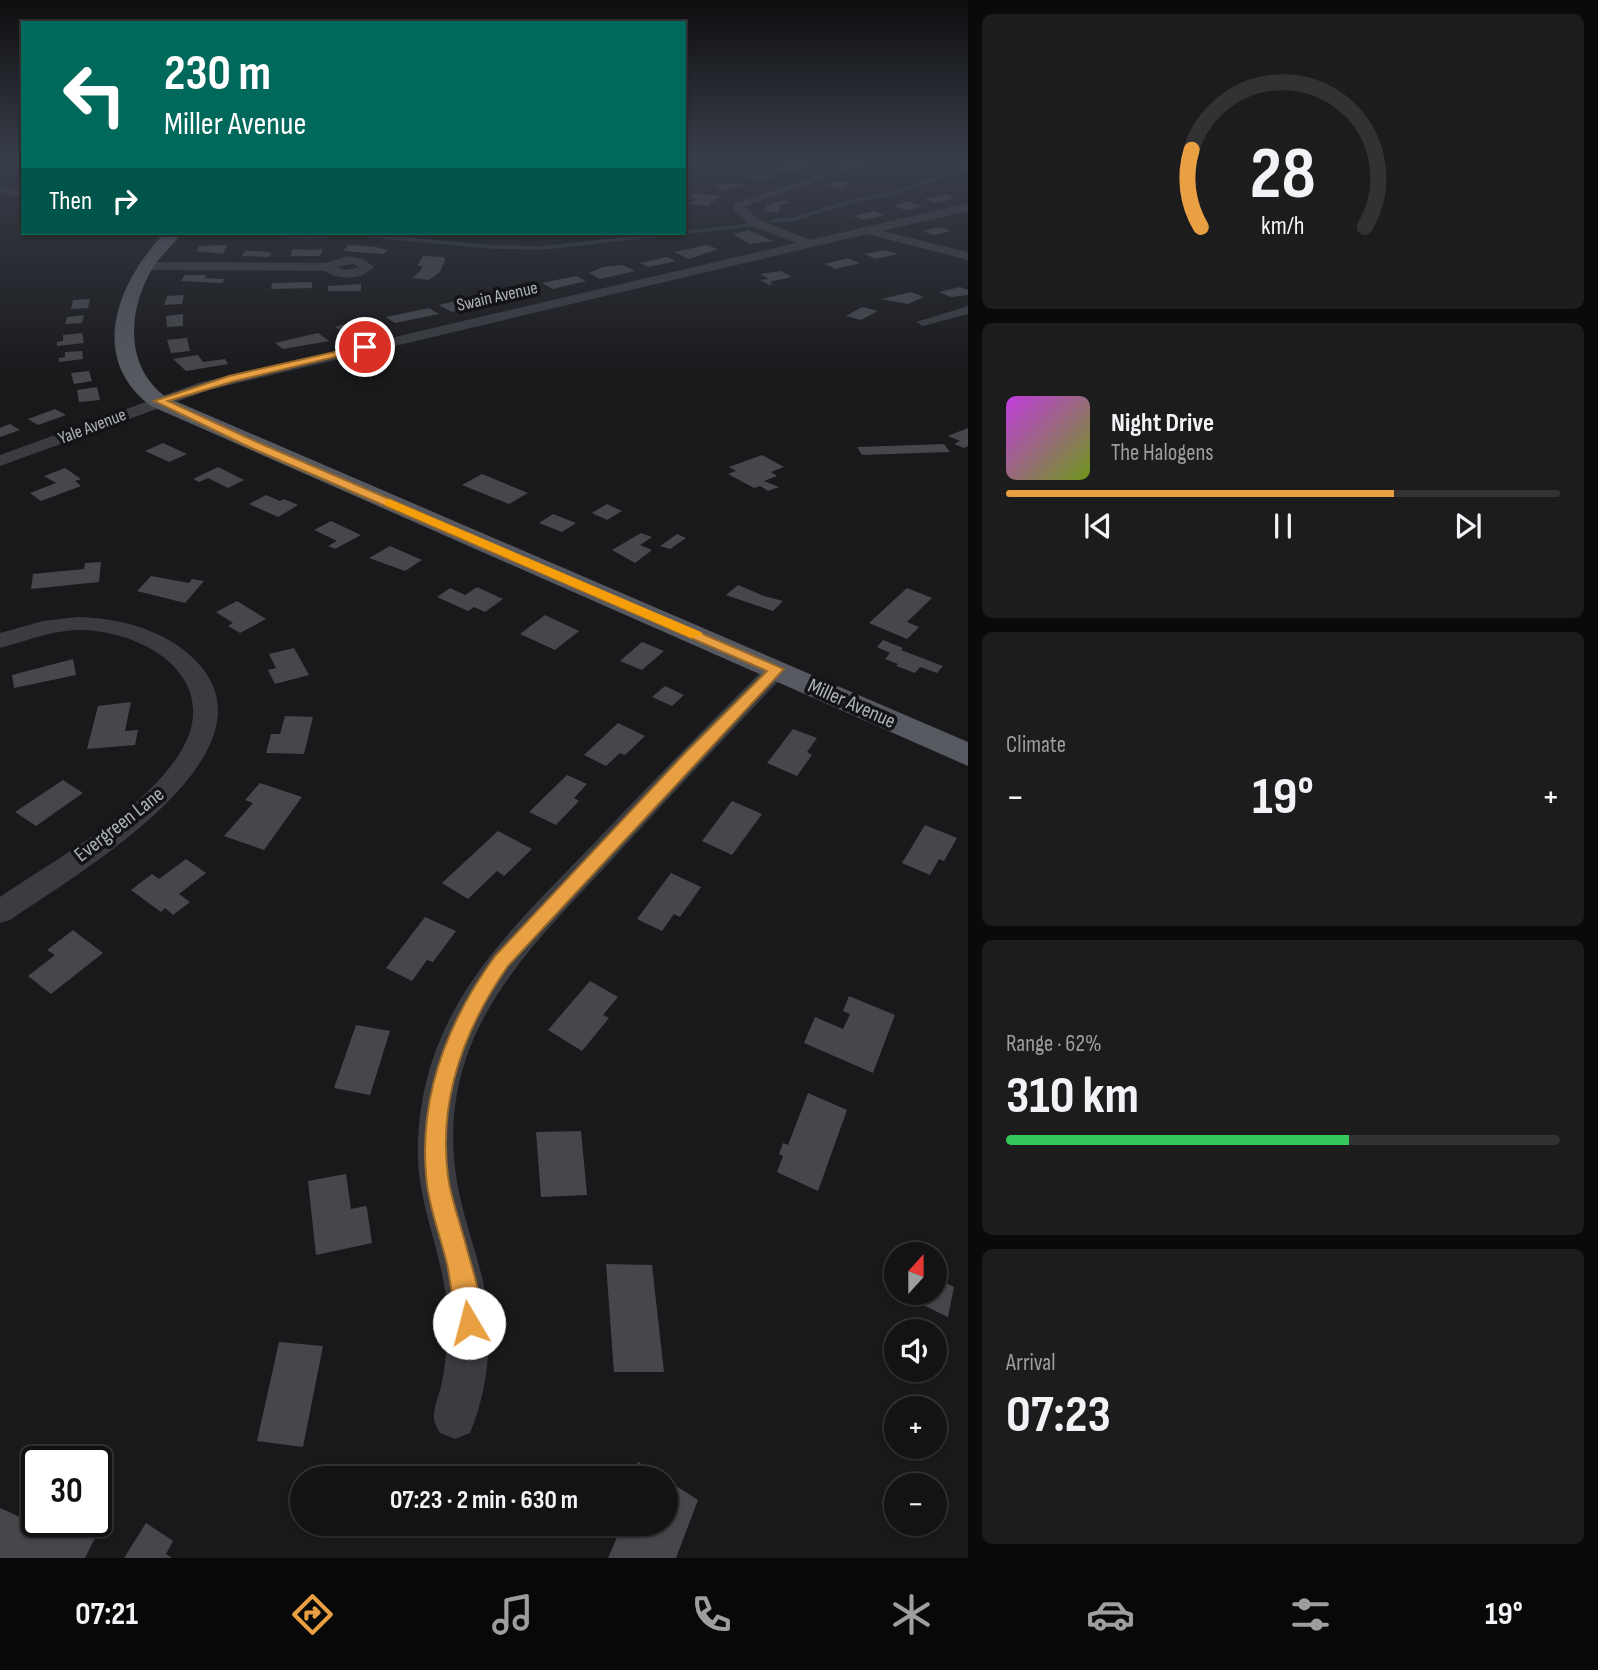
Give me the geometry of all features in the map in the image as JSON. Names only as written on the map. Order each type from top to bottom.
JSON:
[{"type":"main road","name":"Yale Avenue","points":[[159,401],[138,380],[125,338],[126,306],[145,266],[172,235]]},
{"type":"main road","name":"Miller Avenue","points":[[159,401],[240,439],[777,669],[968,755]]},
{"type":"street","points":[[782,233],[809,244]]},
{"type":"street","name":"Swain Avenue","points":[[159,401],[232,379],[859,233]]},
{"type":"street","points":[[873,233],[968,256]]},
{"type":"street","points":[[145,266],[328,267]]},
{"type":"street","points":[[923,322],[968,310]]},
{"type":"street","name":"Yale Avenue","points":[[0,461],[159,401]]},
{"type":"street","name":"Evergreen Lane","points":[[0,641],[23,632],[54,626],[86,624],[125,629],[167,648],[187,664],[202,683],[206,704],[205,724],[198,745],[184,768],[165,789],[139,812],[0,912]]},
{"type":"street","points":[[455,1418],[467,1369],[469,1323],[463,1281],[437,1177],[436,1129],[444,1077],[457,1035],[475,998],[501,961],[777,669]]},
{"type":"building","points":[[754,233],[773,241],[750,244],[733,234]]},
{"type":"building","points":[[227,245],[223,254],[196,251],[199,246]]},
{"type":"building","points":[[348,245],[388,250],[384,254],[343,251]]},
{"type":"building","points":[[707,245],[718,249],[689,259],[674,252]]},
{"type":"building","points":[[293,249],[323,249],[320,256],[290,256]]},
{"type":"building","points":[[885,250],[897,254],[876,259],[864,254]]},
{"type":"building","points":[[245,251],[272,253],[269,257],[242,256]]},
{"type":"building","points":[[423,256],[444,257],[445,260],[440,272],[429,280],[412,278],[423,266],[417,266]]},
{"type":"building","points":[[667,257],[676,261],[649,267],[640,263]]},
{"type":"building","points":[[848,258],[860,263],[836,269],[824,264]]},
{"type":"building","points":[[623,265],[635,271],[600,279],[589,273],[603,267]]},
{"type":"building","points":[[781,271],[792,277],[769,282],[773,284],[769,285],[760,280],[769,279],[760,274]]},
{"type":"building","points":[[185,275],[225,279],[222,283],[181,281]]},
{"type":"building","points":[[576,276],[586,281],[553,289],[542,283]]},
{"type":"building","points":[[312,282],[312,288],[271,289],[272,283]]},
{"type":"building","points":[[361,284],[361,291],[328,291],[328,286]]},
{"type":"building","points":[[529,286],[540,292],[501,300],[491,294]]},
{"type":"building","points":[[960,287],[968,290],[968,295],[951,297],[939,292]]},
{"type":"building","points":[[911,292],[924,297],[908,304],[881,299]]},
{"type":"building","points":[[184,295],[182,304],[164,305],[167,296]]},
{"type":"building","points":[[475,296],[488,303],[452,312],[439,305]]},
{"type":"building","points":[[90,299],[88,308],[71,309],[73,300]]},
{"type":"building","points":[[862,307],[878,311],[861,320],[846,316]]},
{"type":"building","points":[[429,308],[439,314],[395,323],[386,317]]},
{"type":"building","points":[[183,314],[183,326],[167,327],[166,316]]},
{"type":"building","points":[[84,315],[82,323],[65,324],[67,317]]},
{"type":"building","points":[[366,318],[381,326],[350,335],[335,327]]},
{"type":"building","points":[[82,333],[84,343],[57,346],[57,342],[63,341],[63,335]]},
{"type":"building","points":[[318,333],[329,341],[283,349],[275,343]]},
{"type":"building","points":[[187,338],[190,351],[171,353],[167,340]]},
{"type":"building","points":[[82,351],[83,359],[59,362],[59,358],[65,357],[65,352]]},
{"type":"building","points":[[198,355],[203,362],[225,359],[228,364],[186,371],[173,359]]},
{"type":"building","points":[[89,371],[92,381],[74,384],[71,373]]},
{"type":"building","points":[[97,387],[100,400],[79,402],[77,390]]},
{"type":"building","points":[[55,409],[66,415],[38,425],[28,419]]},
{"type":"building","points":[[10,424],[20,430],[0,437],[0,428]]},
{"type":"building","points":[[968,428],[968,446],[964,448],[954,444],[960,441],[948,436]]},
{"type":"building","points":[[163,443],[187,454],[169,462],[145,451]]},
{"type":"building","points":[[944,444],[950,452],[862,455],[857,447]]},
{"type":"building","points":[[762,455],[784,467],[771,472],[777,476],[764,481],[779,487],[768,491],[760,486],[754,488],[728,474],[736,471],[729,467]]},
{"type":"building","points":[[218,467],[244,480],[228,488],[208,478],[199,482],[193,479]]},
{"type":"building","points":[[65,468],[81,479],[75,481],[81,486],[41,501],[30,493],[56,483],[44,476]]},
{"type":"building","points":[[482,474],[528,493],[509,504],[462,485]]},
{"type":"building","points":[[266,495],[298,505],[278,517],[249,504]]},
{"type":"building","points":[[607,504],[622,511],[607,520],[592,513]]},
{"type":"building","points":[[553,514],[576,523],[562,532],[539,523]]},
{"type":"building","points":[[331,521],[361,535],[335,549],[328,546],[337,541],[314,530]]},
{"type":"building","points":[[641,533],[652,537],[640,545],[652,550],[635,563],[612,550]]},
{"type":"building","points":[[677,534],[686,538],[670,549],[660,546]]},
{"type":"building","points":[[390,546],[422,560],[405,571],[369,558]]},
{"type":"building","points":[[101,562],[99,582],[31,589],[33,574],[84,569],[85,563]]},
{"type":"building","points":[[151,576],[189,583],[192,579],[204,581],[185,603],[137,591]]},
{"type":"building","points":[[738,585],[783,601],[773,611],[726,595]]},
{"type":"building","points":[[477,587],[503,599],[485,612],[474,607],[468,611],[437,597],[450,588],[465,595]]},
{"type":"building","points":[[907,588],[932,598],[907,622],[919,627],[907,639],[869,623]]},
{"type":"building","points":[[237,601],[266,619],[240,633],[228,626],[233,623],[216,612]]},
{"type":"building","points":[[545,615],[579,631],[555,650],[520,634]]},
{"type":"building","points":[[883,640],[943,666],[937,673],[920,667],[915,673],[896,666],[898,664],[885,659],[890,653],[877,647]]},
{"type":"building","points":[[642,642],[664,651],[642,670],[620,661]]},
{"type":"building","points":[[294,648],[309,675],[275,684],[268,670],[276,668],[269,654]]},
{"type":"building","points":[[73,659],[76,675],[14,688],[12,675]]},
{"type":"building","points":[[665,686],[684,695],[672,706],[652,697]]},
{"type":"building","points":[[131,702],[125,731],[138,730],[135,745],[87,749],[98,706]]},
{"type":"building","points":[[285,716],[313,717],[304,754],[266,753],[271,734],[280,734]]},
{"type":"building","points":[[618,723],[645,736],[625,755],[620,753],[606,766],[584,755]]},
{"type":"building","points":[[793,729],[817,738],[807,752],[812,755],[797,776],[767,763]]},
{"type":"building","points":[[567,775],[587,784],[574,798],[579,801],[556,825],[529,812]]},
{"type":"building","points":[[63,780],[83,793],[36,826],[15,812]]},
{"type":"building","points":[[260,783],[302,797],[264,850],[224,836],[253,803],[245,800]]},
{"type":"building","points":[[732,801],[762,814],[732,855],[702,841]]},
{"type":"building","points":[[925,825],[957,838],[944,861],[939,859],[930,875],[902,863]]},
{"type":"building","points":[[498,831],[532,849],[504,876],[497,871],[468,899],[442,883]]},
{"type":"building","points":[[186,859],[206,873],[179,894],[190,902],[173,915],[165,908],[161,912],[131,890],[152,874],[159,879]]},
{"type":"building","points":[[671,873],[701,887],[680,917],[674,914],[662,931],[637,919]]},
{"type":"building","points":[[425,917],[456,931],[433,962],[427,960],[412,981],[386,968]]},
{"type":"building","points":[[73,930],[103,953],[51,994],[28,976],[55,955],[47,950]]},
{"type":"building","points":[[590,981],[618,997],[603,1015],[609,1018],[582,1051],[548,1030]]},
{"type":"building","points":[[849,996],[895,1015],[873,1073],[804,1043],[815,1017],[843,1029],[850,1014],[843,1011]]},
{"type":"building","points":[[356,1025],[390,1031],[370,1095],[334,1088]]},
{"type":"building","points":[[808,1093],[847,1110],[818,1191],[777,1172],[783,1156],[779,1154],[783,1143],[788,1145]]},
{"type":"building","points":[[581,1131],[587,1195],[541,1197],[536,1132]]},
{"type":"building","points":[[346,1174],[351,1209],[366,1206],[372,1243],[316,1255],[308,1181]]},
{"type":"building","points":[[606,1264],[652,1265],[664,1372],[614,1372]]},
{"type":"building","points":[[947,1284],[954,1287],[948,1317],[925,1306],[947,1306]]},
{"type":"building","points":[[279,1342],[323,1346],[303,1447],[257,1441]]},
{"type":"building","points":[[678,1487],[698,1500],[676,1558],[608,1558],[618,1536],[678,1536]]},
{"type":"building","points":[[0,1508],[21,1517],[21,1537],[96,1537],[85,1558],[0,1558]]},
{"type":"building","points":[[146,1523],[173,1541],[166,1554],[172,1558],[124,1558]]},
{"type":"waterway","points":[[277,235],[337,235]]},
{"type":"waterway","points":[[362,235],[491,247],[542,248],[660,235]]},
{"type":"slow traffic","points":[[389,503],[696,635]]},
{"type":"route","points":[[365,347],[232,379],[159,401],[253,445],[777,669],[501,961],[475,998],[457,1035],[444,1077],[436,1129],[437,1177],[463,1281],[469,1323]]}]
